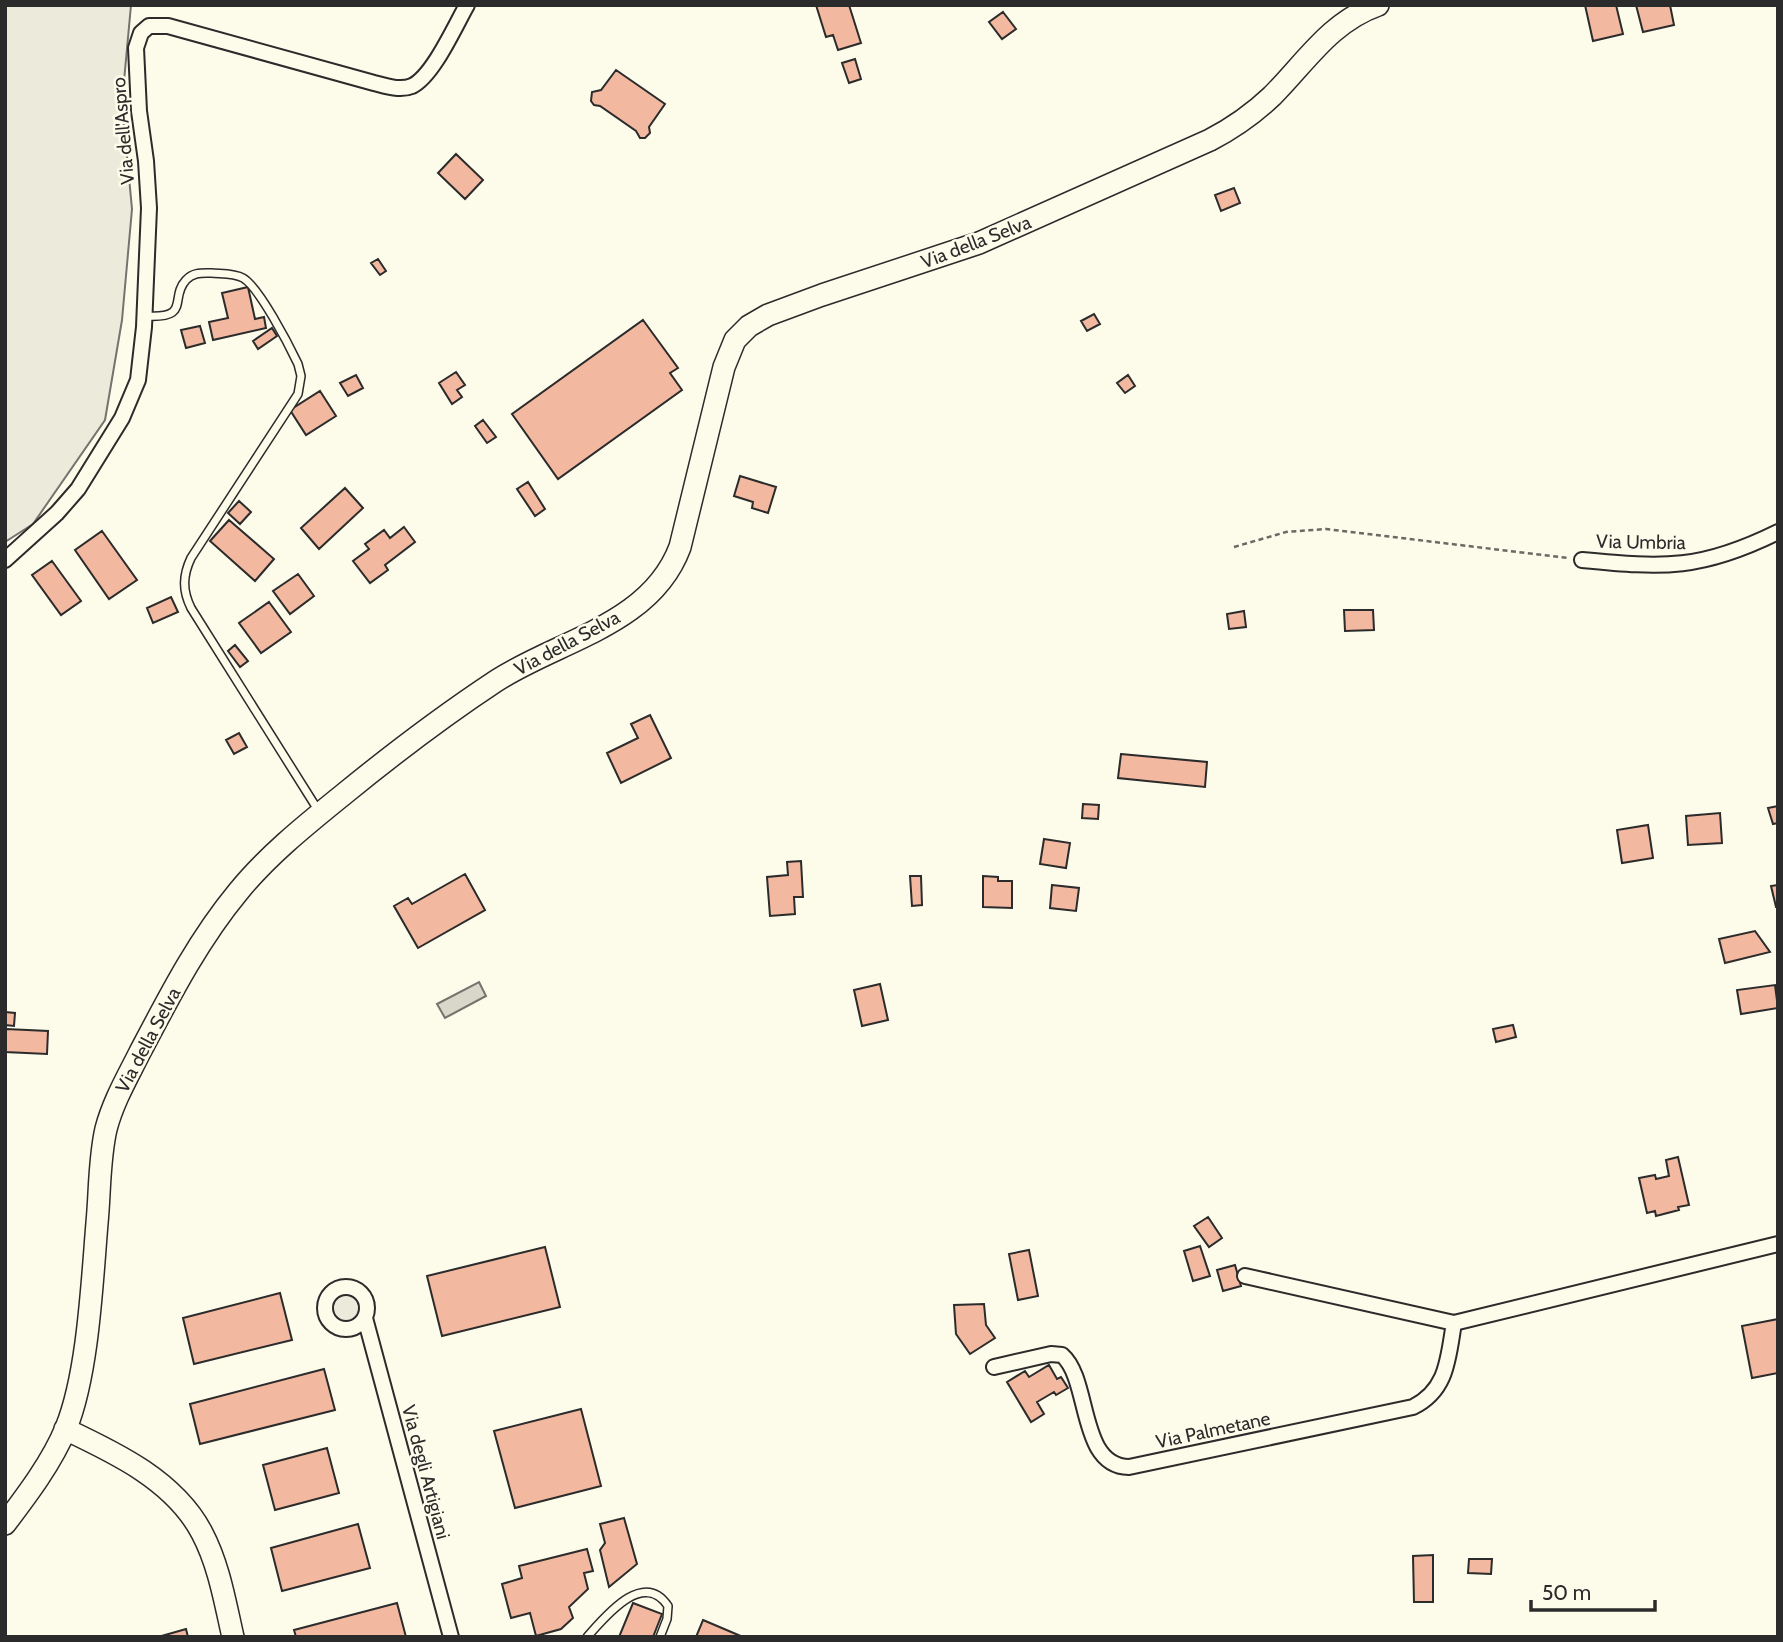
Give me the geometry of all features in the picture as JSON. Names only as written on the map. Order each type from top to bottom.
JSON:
[{"type":"street","name":"Via dell'Aspro","points":[[5,560],[72,498],[116,429],[138,380],[145,316],[149,200],[139,111],[136,48],[145,29],[154,25],[168,26],[374,83],[401,88],[414,85],[424,76],[467,5]]},
{"type":"street","name":"Via della Selva","points":[[5,1524],[50,1458],[65,1429],[75,1396],[84,1346],[104,1141],[114,1106],[160,1013],[224,910],[269,859],[320,813],[404,746],[498,680],[601,628],[639,604],[656,587],[674,562],[680,547],[714,400],[726,359],[735,340],[749,326],[768,315],[979,243],[1210,140],[1236,126],[1260,107],[1335,29],[1378,5]]},
{"type":"street","name":"Via Umbria","points":[[1582,560],[1648,566],[1693,563],[1734,552],[1778,531]]},
{"type":"street","points":[[1245,1276],[1454,1323],[1778,1244]]},
{"type":"street","name":"Via degli Artigiani","points":[[365,1318],[451,1637]]},
{"type":"street","name":"Via Palmetane","points":[[994,1367],[1051,1354],[1062,1355],[1071,1367],[1099,1450],[1113,1464],[1129,1467],[1413,1407],[1429,1397],[1443,1379],[1454,1323]]},
{"type":"street","points":[[65,1429],[103,1447],[142,1471],[172,1494],[190,1514],[212,1556],[233,1637]]},
{"type":"lane","points":[[145,316],[158,317],[172,312],[178,304],[181,287],[192,275],[203,273],[240,276],[256,289],[298,363],[302,376],[298,394],[191,558],[184,582],[191,608],[320,813]]},
{"type":"lane","points":[[587,1637],[625,1599],[643,1592],[660,1597],[668,1606],[667,1619],[660,1637]]},
{"type":"path","points":[[1234,547],[1286,532],[1325,529],[1582,560]]},
{"type":"shaded area","points":[[5,5],[131,5],[122,103],[132,209],[122,320],[105,420],[33,524],[5,542]]},
{"type":"shaded area","points":[[479,982],[486,996],[445,1018],[437,1004]]},
{"type":"shaded area","points":[[346,1292],[357,1297],[362,1308],[357,1319],[346,1324],[335,1319],[330,1308],[335,1297]]},
{"type":"building","points":[[816,5],[849,5],[861,43],[838,50],[833,35],[826,37]]},
{"type":"building","points":[[1585,5],[1616,5],[1623,34],[1593,41]]},
{"type":"building","points":[[1636,5],[1670,5],[1674,25],[1643,32]]},
{"type":"building","points":[[1003,12],[1016,29],[1002,39],[989,22]]},
{"type":"building","points":[[855,59],[861,79],[849,83],[842,63]]},
{"type":"building","points":[[616,70],[665,104],[649,127],[650,133],[645,138],[640,138],[636,131],[591,101],[592,92],[601,90]]},
{"type":"building","points":[[456,154],[483,180],[465,199],[438,173]]},
{"type":"building","points":[[1234,188],[1240,203],[1221,211],[1215,195]]},
{"type":"building","points":[[378,259],[386,271],[380,275],[371,263]]},
{"type":"building","points":[[248,287],[255,319],[264,317],[266,328],[213,340],[209,322],[228,318],[222,293]]},
{"type":"building","points":[[1094,314],[1100,324],[1087,331],[1081,321]]},
{"type":"building","points":[[643,320],[678,368],[670,373],[682,390],[558,479],[512,414]]},
{"type":"building","points":[[200,326],[205,343],[186,348],[181,330]]},
{"type":"building","points":[[272,328],[277,336],[258,349],[253,341]]},
{"type":"building","points":[[456,372],[465,385],[457,390],[462,397],[452,404],[439,383]]},
{"type":"building","points":[[356,375],[363,388],[348,396],[340,383]]},
{"type":"building","points":[[1128,375],[1135,386],[1125,393],[1117,383]]},
{"type":"building","points":[[320,391],[336,416],[306,435],[290,410]]},
{"type":"building","points":[[483,420],[496,437],[487,443],[475,426]]},
{"type":"building","points":[[740,476],[776,487],[768,513],[752,508],[753,502],[734,496]]},
{"type":"building","points":[[528,482],[545,509],[535,516],[517,489]]},
{"type":"building","points":[[345,488],[363,508],[319,549],[301,528]]},
{"type":"building","points":[[239,501],[251,512],[240,524],[228,513]]},
{"type":"building","points":[[229,520],[274,559],[255,581],[210,541]]},
{"type":"building","points":[[404,527],[415,542],[385,565],[388,570],[370,583],[353,561],[369,549],[365,544],[384,530],[390,538]]},
{"type":"building","points":[[102,531],[137,580],[109,599],[75,550]]},
{"type":"building","points":[[52,561],[81,601],[61,615],[32,575]]},
{"type":"building","points":[[298,574],[314,596],[290,614],[273,591]]},
{"type":"building","points":[[171,597],[178,612],[153,623],[147,608]]},
{"type":"building","points":[[269,602],[291,632],[261,653],[239,623]]},
{"type":"building","points":[[1344,610],[1373,610],[1374,630],[1345,631]]},
{"type":"building","points":[[1244,611],[1246,627],[1229,629],[1227,614]]},
{"type":"building","points":[[235,645],[248,661],[240,667],[228,651]]},
{"type":"building","points":[[650,715],[671,758],[621,783],[607,753],[638,738],[631,724]]},
{"type":"building","points":[[239,733],[247,747],[234,754],[226,740]]},
{"type":"building","points":[[1121,754],[1207,762],[1205,787],[1118,778]]},
{"type":"building","points":[[1083,804],[1099,805],[1098,819],[1082,818]]},
{"type":"building","points":[[1778,806],[1778,823],[1773,824],[1768,808]]},
{"type":"building","points":[[1720,813],[1722,843],[1688,845],[1686,816]]},
{"type":"building","points":[[1648,825],[1653,858],[1622,863],[1617,830]]},
{"type":"building","points":[[1044,839],[1070,843],[1066,868],[1040,864]]},
{"type":"building","points":[[801,861],[803,897],[794,897],[795,914],[770,916],[767,877],[788,875],[787,862]]},
{"type":"building","points":[[465,874],[485,910],[418,948],[394,906],[408,898],[412,904]]},
{"type":"building","points":[[910,876],[921,876],[922,905],[912,906]]},
{"type":"building","points":[[983,876],[998,877],[998,881],[1012,881],[1012,908],[983,907]]},
{"type":"building","points":[[1052,885],[1079,888],[1076,911],[1050,908]]},
{"type":"building","points":[[1778,885],[1778,907],[1776,907],[1771,886]]},
{"type":"building","points":[[1755,931],[1770,952],[1725,963],[1719,939]]},
{"type":"building","points":[[880,984],[888,1020],[862,1026],[854,990]]},
{"type":"building","points":[[1775,985],[1778,1008],[1741,1014],[1737,990]]},
{"type":"building","points":[[5,1012],[15,1013],[14,1026],[5,1025]]},
{"type":"building","points":[[1513,1025],[1516,1037],[1496,1042],[1493,1029]]},
{"type":"building","points":[[6,1029],[48,1031],[47,1054],[5,1052]]},
{"type":"building","points":[[1678,1157],[1689,1205],[1656,1216],[1655,1211],[1647,1213],[1639,1178],[1655,1175],[1656,1179],[1669,1176],[1666,1160]]},
{"type":"building","points":[[1208,1217],[1222,1238],[1209,1247],[1194,1226]]},
{"type":"building","points":[[1200,1246],[1210,1276],[1193,1281],[1184,1251]]},
{"type":"building","points":[[545,1247],[560,1307],[442,1336],[427,1276]]},
{"type":"building","points":[[1029,1250],[1038,1296],[1018,1300],[1009,1254]]},
{"type":"building","points":[[1235,1265],[1241,1286],[1223,1291],[1217,1270]]},
{"type":"building","points":[[280,1293],[292,1340],[194,1364],[183,1318]]},
{"type":"building","points":[[984,1304],[986,1325],[995,1338],[970,1354],[956,1334],[954,1305]]},
{"type":"building","points":[[1778,1319],[1778,1373],[1752,1378],[1742,1326]]},
{"type":"building","points":[[1049,1365],[1057,1379],[1061,1377],[1068,1388],[1056,1395],[1054,1392],[1037,1402],[1044,1414],[1031,1422],[1007,1382],[1025,1371],[1029,1377]]},
{"type":"building","points":[[324,1369],[335,1410],[200,1444],[190,1404]]},
{"type":"building","points":[[581,1409],[601,1486],[515,1508],[494,1431]]},
{"type":"building","points":[[327,1448],[339,1493],[275,1510],[263,1465]]},
{"type":"building","points":[[624,1518],[637,1564],[609,1587],[600,1550],[605,1543],[600,1524]]},
{"type":"building","points":[[358,1524],[370,1568],[282,1591],[271,1548]]},
{"type":"building","points":[[587,1549],[593,1571],[584,1573],[588,1589],[569,1607],[573,1618],[561,1629],[536,1636],[530,1613],[511,1618],[502,1584],[522,1578],[519,1566]]},
{"type":"building","points":[[1433,1555],[1433,1602],[1414,1602],[1413,1556]]},
{"type":"building","points":[[1469,1559],[1492,1559],[1491,1574],[1468,1573]]},
{"type":"building","points":[[397,1603],[406,1637],[296,1637],[294,1630]]},
{"type":"building","points":[[633,1603],[662,1614],[653,1637],[619,1637]]},
{"type":"building","points":[[703,1620],[743,1637],[696,1637]]},
{"type":"building","points":[[186,1629],[188,1637],[158,1637]]}]
